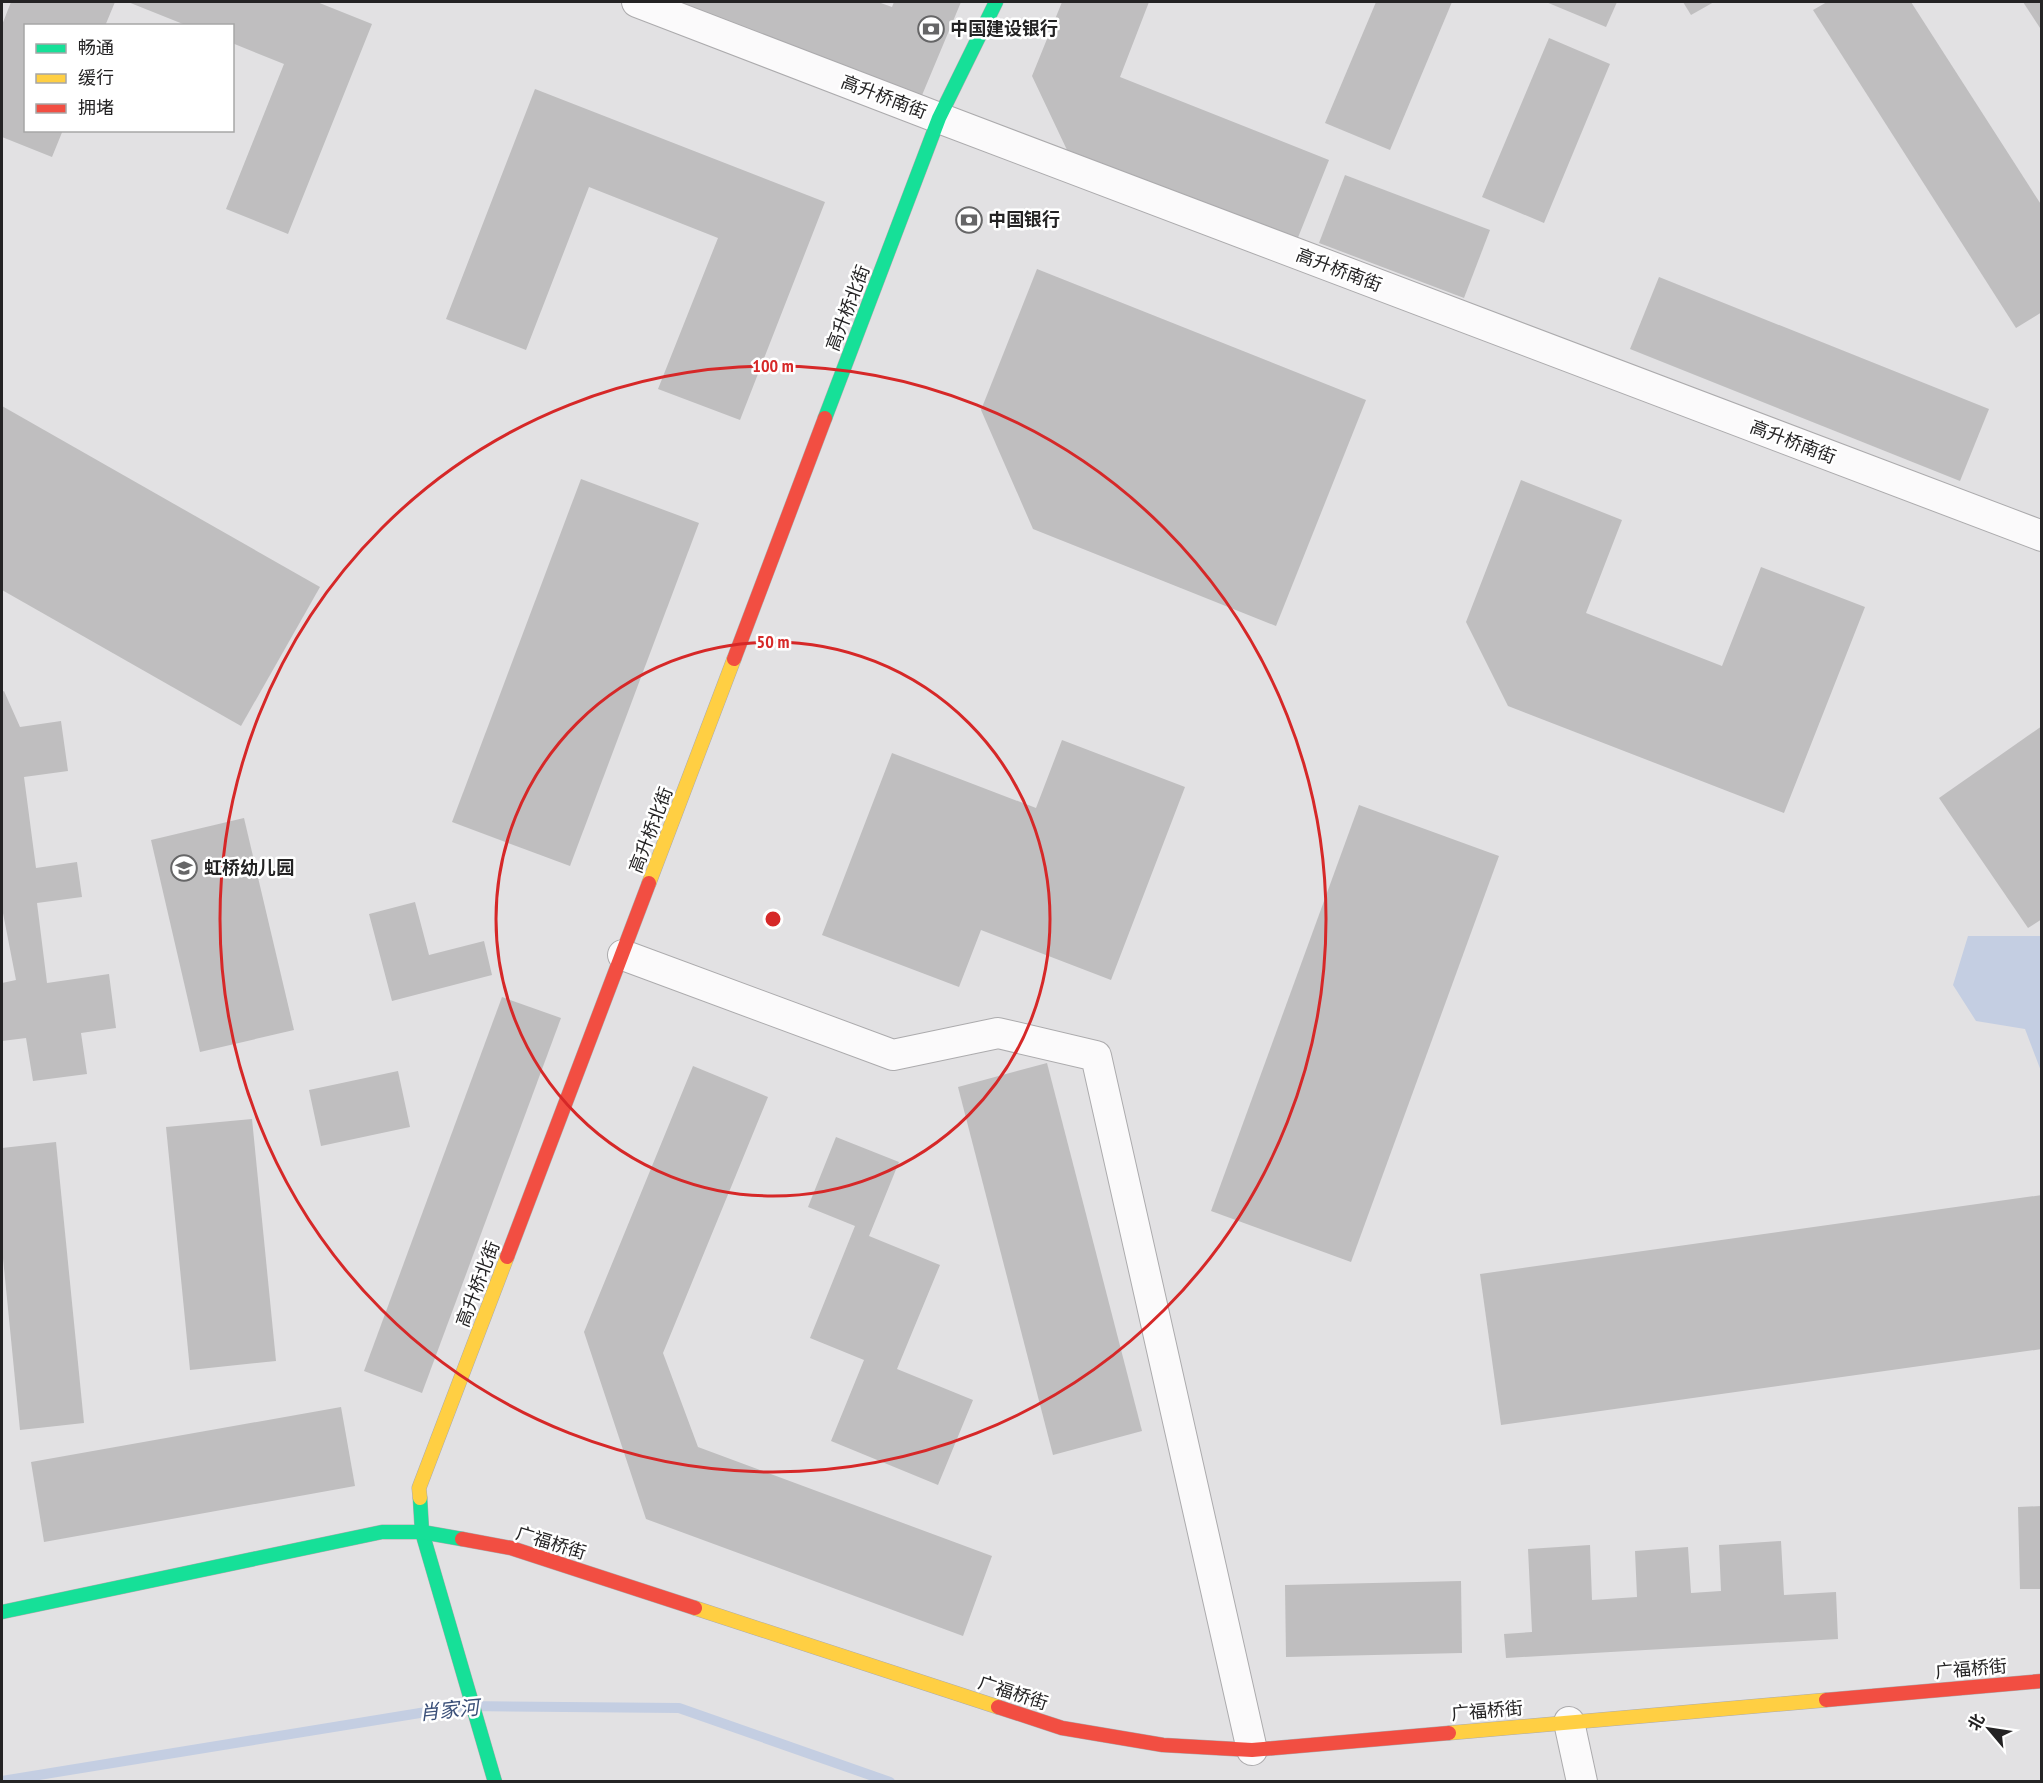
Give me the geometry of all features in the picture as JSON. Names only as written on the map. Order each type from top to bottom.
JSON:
[{"type":"main road","name":"高升桥北街","points":[[495,1782],[422,1532],[419,1488],[939,118],[996,2]]},
{"type":"main road","name":"广福桥街","points":[[2,1612],[382,1532],[422,1532],[511,1548],[1062,1728],[1163,1745],[1251,1750],[2042,1681]]},
{"type":"street","name":"高升桥南街","points":[[637,2],[2042,536]]},
{"type":"street","points":[[623,955],[893,1055],[998,1033],[1095,1056],[1251,1750]]},
{"type":"street","points":[[1569,1722],[1582,1782]]},
{"type":"water","points":[[1968,936],[2041,936],[2041,1071],[2025,1029],[1976,1021],[1953,985]]},
{"type":"building","points":[[11,2],[115,2],[106,24],[24,24],[24,132],[62,132],[52,157],[2,137],[2,25]]},
{"type":"building","points":[[128,2],[317,2],[372,24],[288,234],[226,209],[284,64],[234,44],[234,24],[183,24]]},
{"type":"building","points":[[680,2],[878,2],[892,7],[894,2],[961,2],[920,100]]},
{"type":"building","points":[[1062,2],[1149,2],[1120,77],[1329,160],[1297,240],[1067,150],[1032,76]]},
{"type":"building","points":[[1376,2],[1452,2],[1390,150],[1325,123]]},
{"type":"building","points":[[1546,2],[1617,2],[1606,27]]},
{"type":"building","points":[[1683,2],[1714,2],[1691,15]]},
{"type":"building","points":[[1827,2],[1911,2],[2042,206],[2042,312],[2016,328],[1813,10]]},
{"type":"building","points":[[2023,2],[2042,2],[2042,31]]},
{"type":"building","points":[[1549,38],[1610,64],[1544,223],[1482,197]]},
{"type":"building","points":[[535,89],[825,202],[740,420],[658,389],[718,238],[589,187],[526,350],[446,319]]},
{"type":"building","points":[[1345,175],[1490,230],[1464,298],[1319,243]]},
{"type":"building","points":[[1037,269],[1366,400],[1276,626],[1033,529],[981,410]]},
{"type":"building","points":[[1659,277],[1989,409],[1960,481],[1630,349]]},
{"type":"building","points":[[2,406],[320,587],[241,726],[2,590]]},
{"type":"building","points":[[581,479],[699,523],[570,866],[452,822]]},
{"type":"building","points":[[1521,480],[1622,520],[1586,613],[1722,666],[1761,567],[1865,607],[1784,813],[1508,706],[1466,622]]},
{"type":"building","points":[[4,691],[20,727],[61,721],[68,771],[24,777],[36,868],[77,862],[82,897],[37,903],[47,983],[109,974],[116,1028],[81,1033],[87,1074],[33,1081],[26,1038],[2,1041],[2,983],[16,980],[2,908],[2,692]]},
{"type":"building","points":[[2042,726],[2042,919],[2028,928],[1939,798]]},
{"type":"building","points":[[1062,740],[1185,787],[1111,980],[981,930],[959,987],[822,935],[892,753],[1036,808]]},
{"type":"building","points":[[1359,805],[1499,856],[1351,1262],[1211,1211]]},
{"type":"building","points":[[244,818],[294,1030],[200,1052],[151,840]]},
{"type":"building","points":[[415,902],[429,955],[484,941],[492,975],[392,1001],[369,914]]},
{"type":"building","points":[[502,997],[561,1018],[422,1393],[364,1371]]},
{"type":"building","points":[[1047,1063],[1142,1431],[1053,1455],[958,1087]]},
{"type":"building","points":[[693,1066],[768,1097],[663,1353],[698,1447],[992,1556],[963,1636],[646,1519],[584,1332]]},
{"type":"building","points":[[398,1071],[410,1127],[321,1146],[309,1090]]},
{"type":"building","points":[[252,1119],[276,1361],[190,1370],[166,1127]]},
{"type":"building","points":[[836,1137],[899,1162],[869,1236],[940,1265],[897,1369],[973,1400],[938,1485],[831,1441],[864,1360],[810,1338],[855,1226],[808,1207]]},
{"type":"building","points":[[56,1142],[84,1423],[20,1430],[2,1248],[2,1148]]},
{"type":"building","points":[[2042,1195],[2042,1349],[1501,1425],[1480,1274]]},
{"type":"building","points":[[341,1407],[355,1486],[44,1542],[31,1462]]},
{"type":"building","points":[[2042,1506],[2042,1589],[2020,1589],[2018,1507]]},
{"type":"building","points":[[1781,1541],[1784,1595],[1836,1592],[1838,1639],[1506,1658],[1504,1634],[1532,1632],[1528,1549],[1590,1545],[1592,1600],[1637,1597],[1635,1551],[1688,1547],[1691,1593],[1721,1591],[1719,1545]]},
{"type":"building","points":[[1461,1581],[1462,1653],[1286,1657],[1285,1585]]},
{"type":"waterway","name":"肖家河","points":[[2,1781],[463,1706],[679,1708],[890,1782]]},
{"type":"traffic: fast","points":[[825,418],[939,118],[996,2]]},
{"type":"traffic: fast","points":[[420,1498],[422,1532],[495,1782]]},
{"type":"traffic: fast","points":[[2,1612],[382,1532],[422,1532],[462,1539]]},
{"type":"traffic: slow","points":[[649,883],[734,659]]},
{"type":"traffic: slow","points":[[420,1498],[419,1488],[507,1257]]},
{"type":"traffic: slow","points":[[695,1608],[998,1707]]},
{"type":"traffic: slow","points":[[1449,1733],[1826,1700]]},
{"type":"traffic: jam","points":[[734,659],[825,418]]},
{"type":"traffic: jam","points":[[507,1257],[649,883]]},
{"type":"traffic: jam","points":[[462,1539],[511,1548],[695,1608]]},
{"type":"traffic: jam","points":[[1826,1700],[2042,1681]]},
{"type":"traffic: jam","points":[[998,1707],[1062,1728],[1163,1745],[1252,1750],[1449,1733]]},
{"type":"place","name":"中国建设银行","points":[[931,29]]},
{"type":"place","name":"中国银行","points":[[969,220]]},
{"type":"place","name":"虹桥幼儿园","points":[[184,868]]}]
